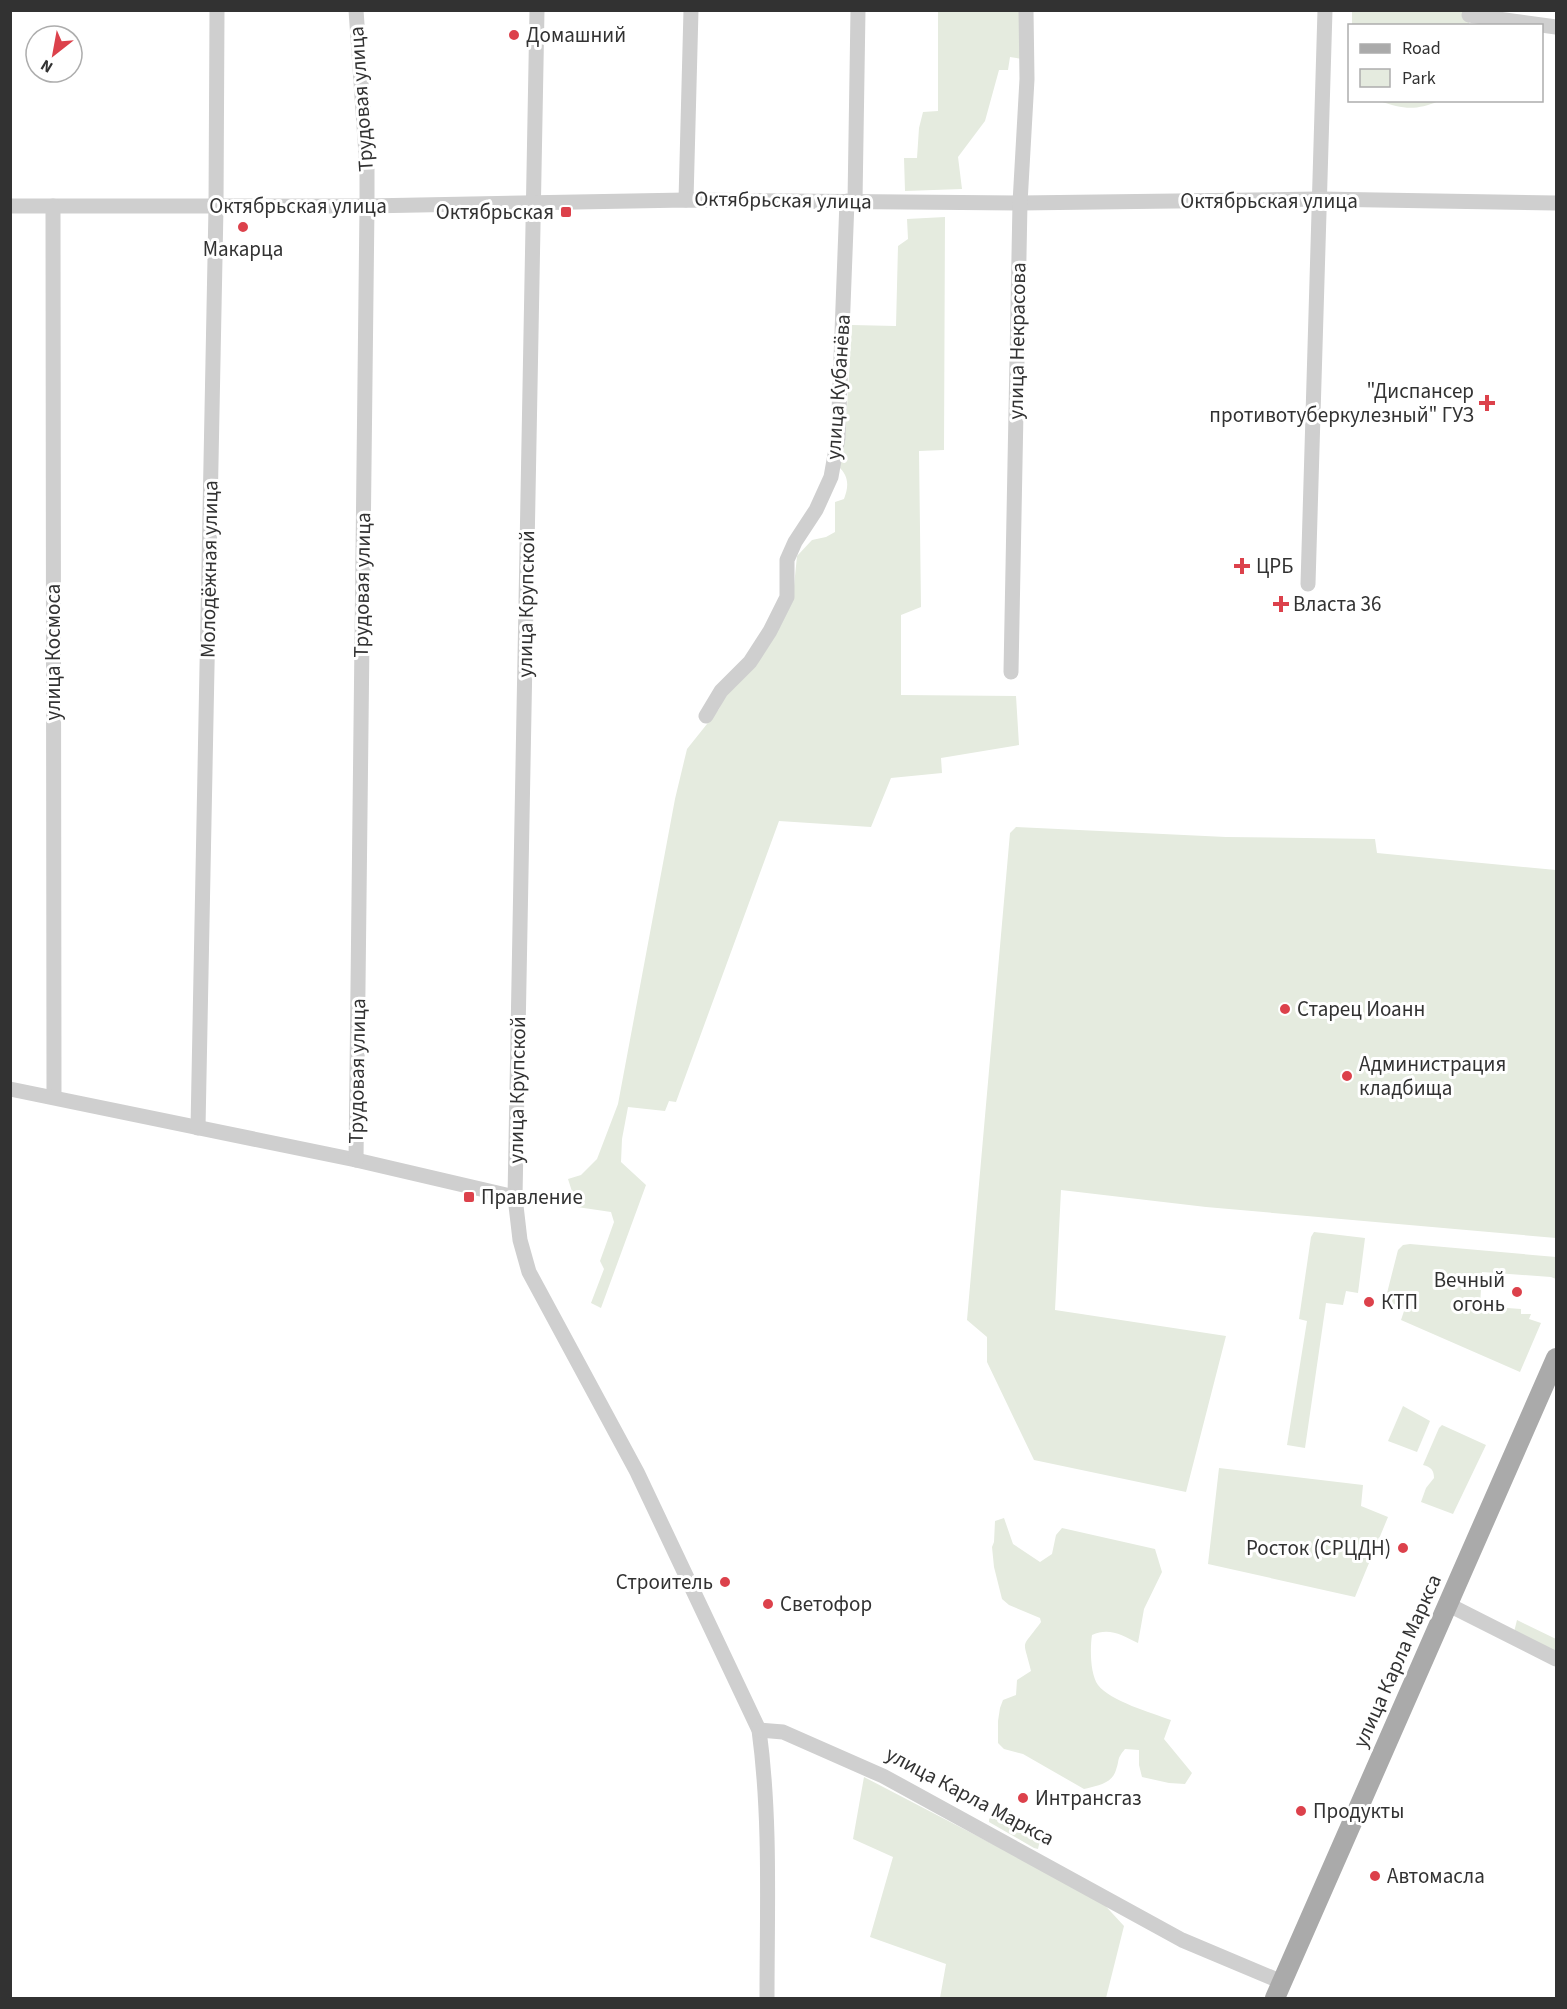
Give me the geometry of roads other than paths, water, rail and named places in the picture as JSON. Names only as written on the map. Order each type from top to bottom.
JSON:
[{"type":"main road","name":"улица Карла Маркса","points":[[1279,1990],[1557,1358]]},
{"type":"street","name":"Молодёжная улица","points":[[198,1128],[216,207],[217,10]]},
{"type":"street","name":"Трудовая улица","points":[[356,10],[367,170],[356,1160]]},
{"type":"street","name":"улица Крупской","points":[[537,10],[514,1197],[520,1240],[529,1272],[637,1472],[759,1730],[765,1774],[766,1812],[766,1998]]},
{"type":"street","points":[[686,200],[691,10]]},
{"type":"street","name":"улица Кубанёва","points":[[706,716],[722,691],[750,662],[770,631],[787,597],[788,560],[795,542],[816,510],[831,477],[838,438],[851,201],[858,10]]},
{"type":"street","name":"улица Некрасова","points":[[1011,672],[1020,203],[1028,79],[1026,10]]},
{"type":"street","points":[[1308,584],[1325,10]]},
{"type":"street","points":[[1469,15],[1535,24]]},
{"type":"street","name":"Октябрьская улица","points":[[10,206],[367,206],[686,200],[1020,203],[1319,200],[1557,203]]},
{"type":"street","name":"улица Космоса","points":[[53,206],[54,1097]]},
{"type":"street","points":[[10,1089],[356,1160],[514,1197]]},
{"type":"street","points":[[1449,1605],[1557,1659]]},
{"type":"street","name":"улица Карла Маркса","points":[[759,1730],[783,1732],[883,1776],[1182,1940],[1279,1990]]},
{"type":"place","name":"Домашний","points":[[514,35]]},
{"type":"place","name":"Октябрьская","points":[[566,212]]},
{"type":"place","name":"Макарца","points":[[243,227]]},
{"type":"place","name":"\"Диспансер противотуберкулезный\" ГУЗ","points":[[1487,403]]},
{"type":"place","name":"ЦРБ","points":[[1242,566]]},
{"type":"place","name":"Власта 36","points":[[1281,604]]},
{"type":"place","name":"Старец Иоанн","points":[[1285,1009]]},
{"type":"place","name":"Администрация кладбища","points":[[1347,1076]]},
{"type":"place","name":"Правление","points":[[469,1197]]},
{"type":"place","name":"Вечный огонь","points":[[1517,1292]]},
{"type":"place","name":"КТП","points":[[1369,1302]]},
{"type":"place","name":"Росток (СРЦДН)","points":[[1403,1548]]},
{"type":"place","name":"Строитель","points":[[725,1582]]},
{"type":"place","name":"Светофор","points":[[768,1604]]},
{"type":"place","name":"Интрансгаз","points":[[1023,1798]]},
{"type":"place","name":"Продукты","points":[[1301,1811]]},
{"type":"place","name":"Автомасла","points":[[1375,1876]]}]
